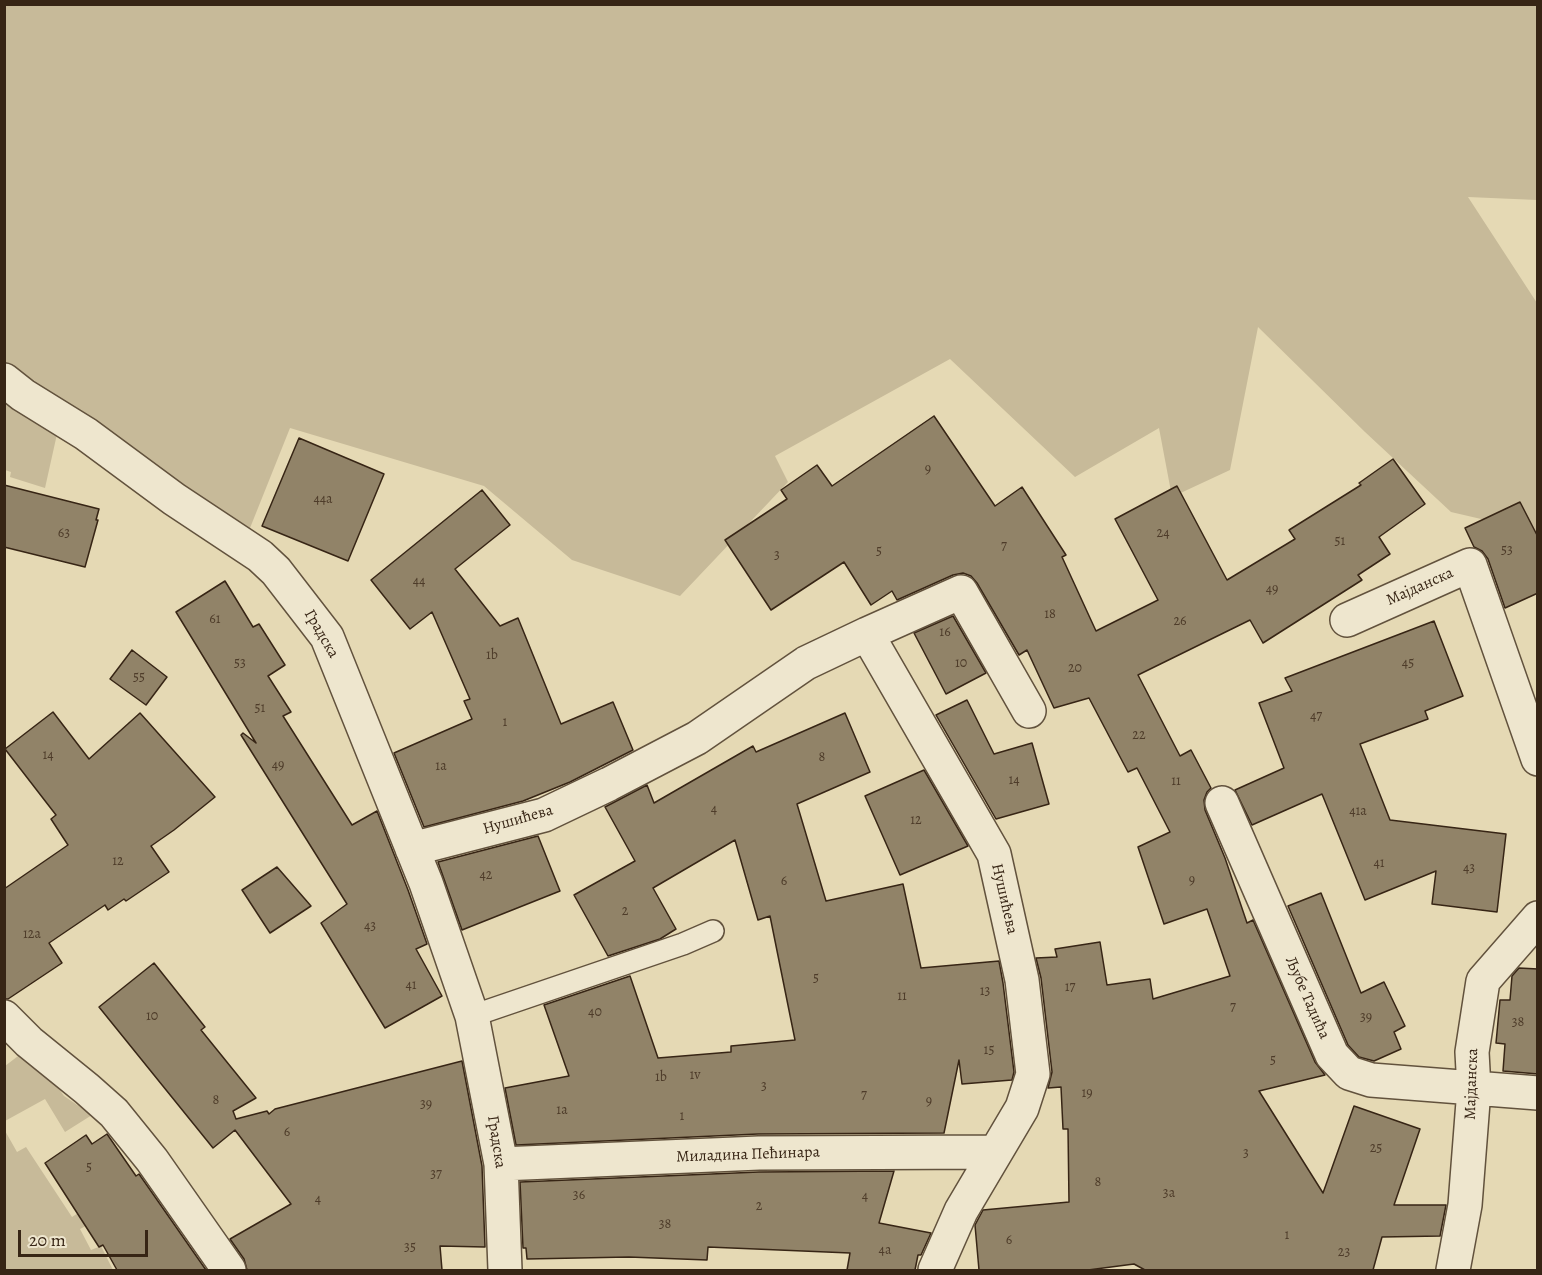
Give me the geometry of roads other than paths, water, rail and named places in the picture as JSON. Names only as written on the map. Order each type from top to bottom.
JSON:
[{"type":"street","name":"Градска","points":[[4,380],[23,395],[86,434],[174,499],[244,544],[276,571],[327,637],[412,849],[472,1016],[501,1164],[505,1270]]},
{"type":"street","name":"Мајданска","points":[[1347,620],[1470,565],[1538,759]]},
{"type":"street","name":"Нушићева","points":[[412,849],[544,815],[587,795],[697,738],[806,663],[961,592],[1029,711]]},
{"type":"street","name":"Нушићева","points":[[867,634],[994,854],[1022,980],[1033,1074],[1022,1108],[961,1210],[935,1270]]},
{"type":"street","name":"Љубе Тадића","points":[[1222,803],[1332,1055],[1349,1073],[1371,1080],[1538,1093]]},
{"type":"street","name":"Мајданска","points":[[1453,1270],[1465,1205],[1474,1089],[1472,1052],[1483,981],[1538,918]]},
{"type":"street","points":[[4,1017],[29,1042],[114,1113],[152,1160],[229,1270]]},
{"type":"street","name":"Миладина Пећинара","points":[[501,1164],[759,1153],[995,1152]]},
{"type":"lane","points":[[472,1016],[683,944],[713,931]]}]
